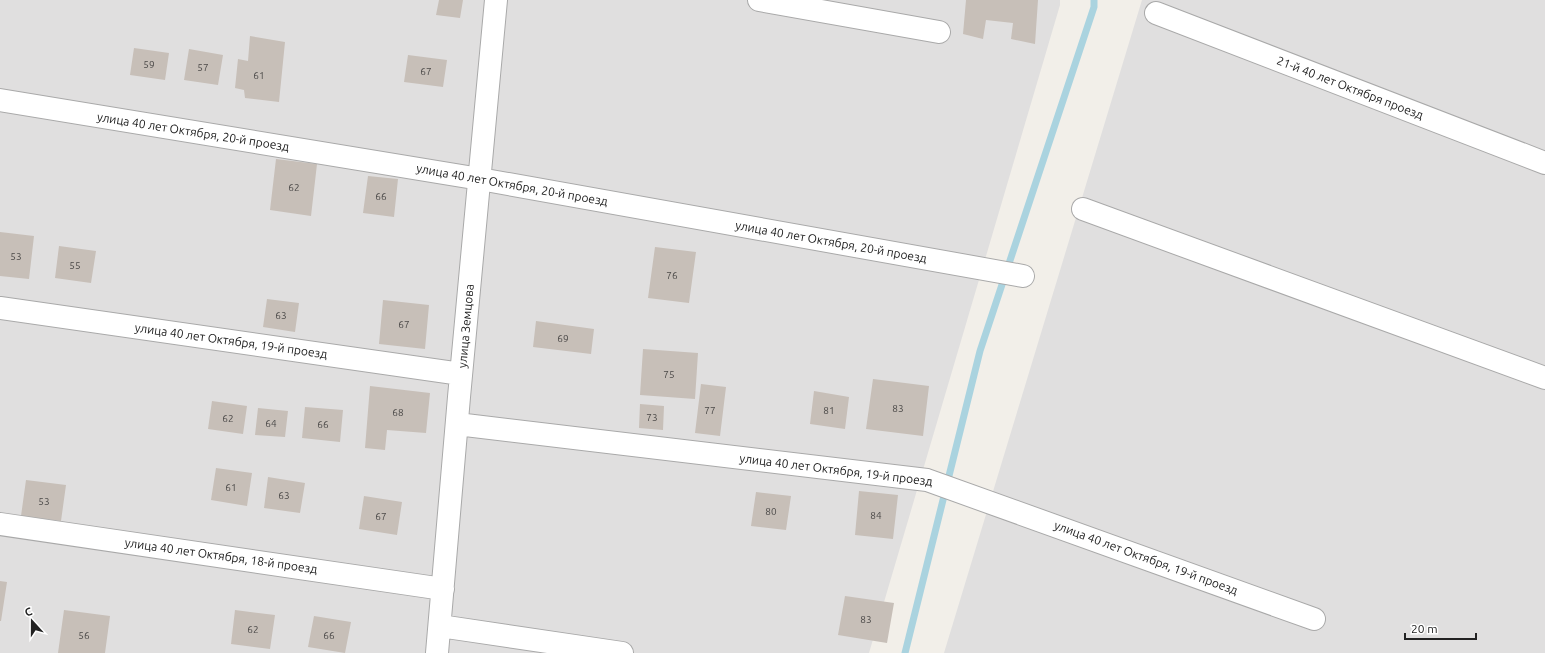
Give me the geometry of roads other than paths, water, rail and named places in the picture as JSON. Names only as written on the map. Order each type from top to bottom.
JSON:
[{"type":"street","name":"улица Земцова","points":[[437,653],[461,374],[496,0]]},
{"type":"street","points":[[759,0],[939,32]]},
{"type":"street","name":"21-й 40 лет Октября проезд","points":[[1156,14],[1545,163]]},
{"type":"street","name":"улица 40 лет Октября, 20-й проезд","points":[[0,100],[480,179],[1023,276]]},
{"type":"street","points":[[1083,209],[1545,378]]},
{"type":"street","name":"улица 40 лет Октября, 19-й проезд","points":[[0,308],[461,374]]},
{"type":"street","name":"улица 40 лет Октября, 19-й проезд","points":[[457,424],[927,480],[1314,619]]},
{"type":"street","name":"улица 40 лет Октября, 18-й проезд","points":[[0,524],[443,589]]},
{"type":"street","points":[[440,626],[622,653]]},
{"type":"waterway","points":[[905,653],[980,351],[1094,7],[1094,0]]}]
